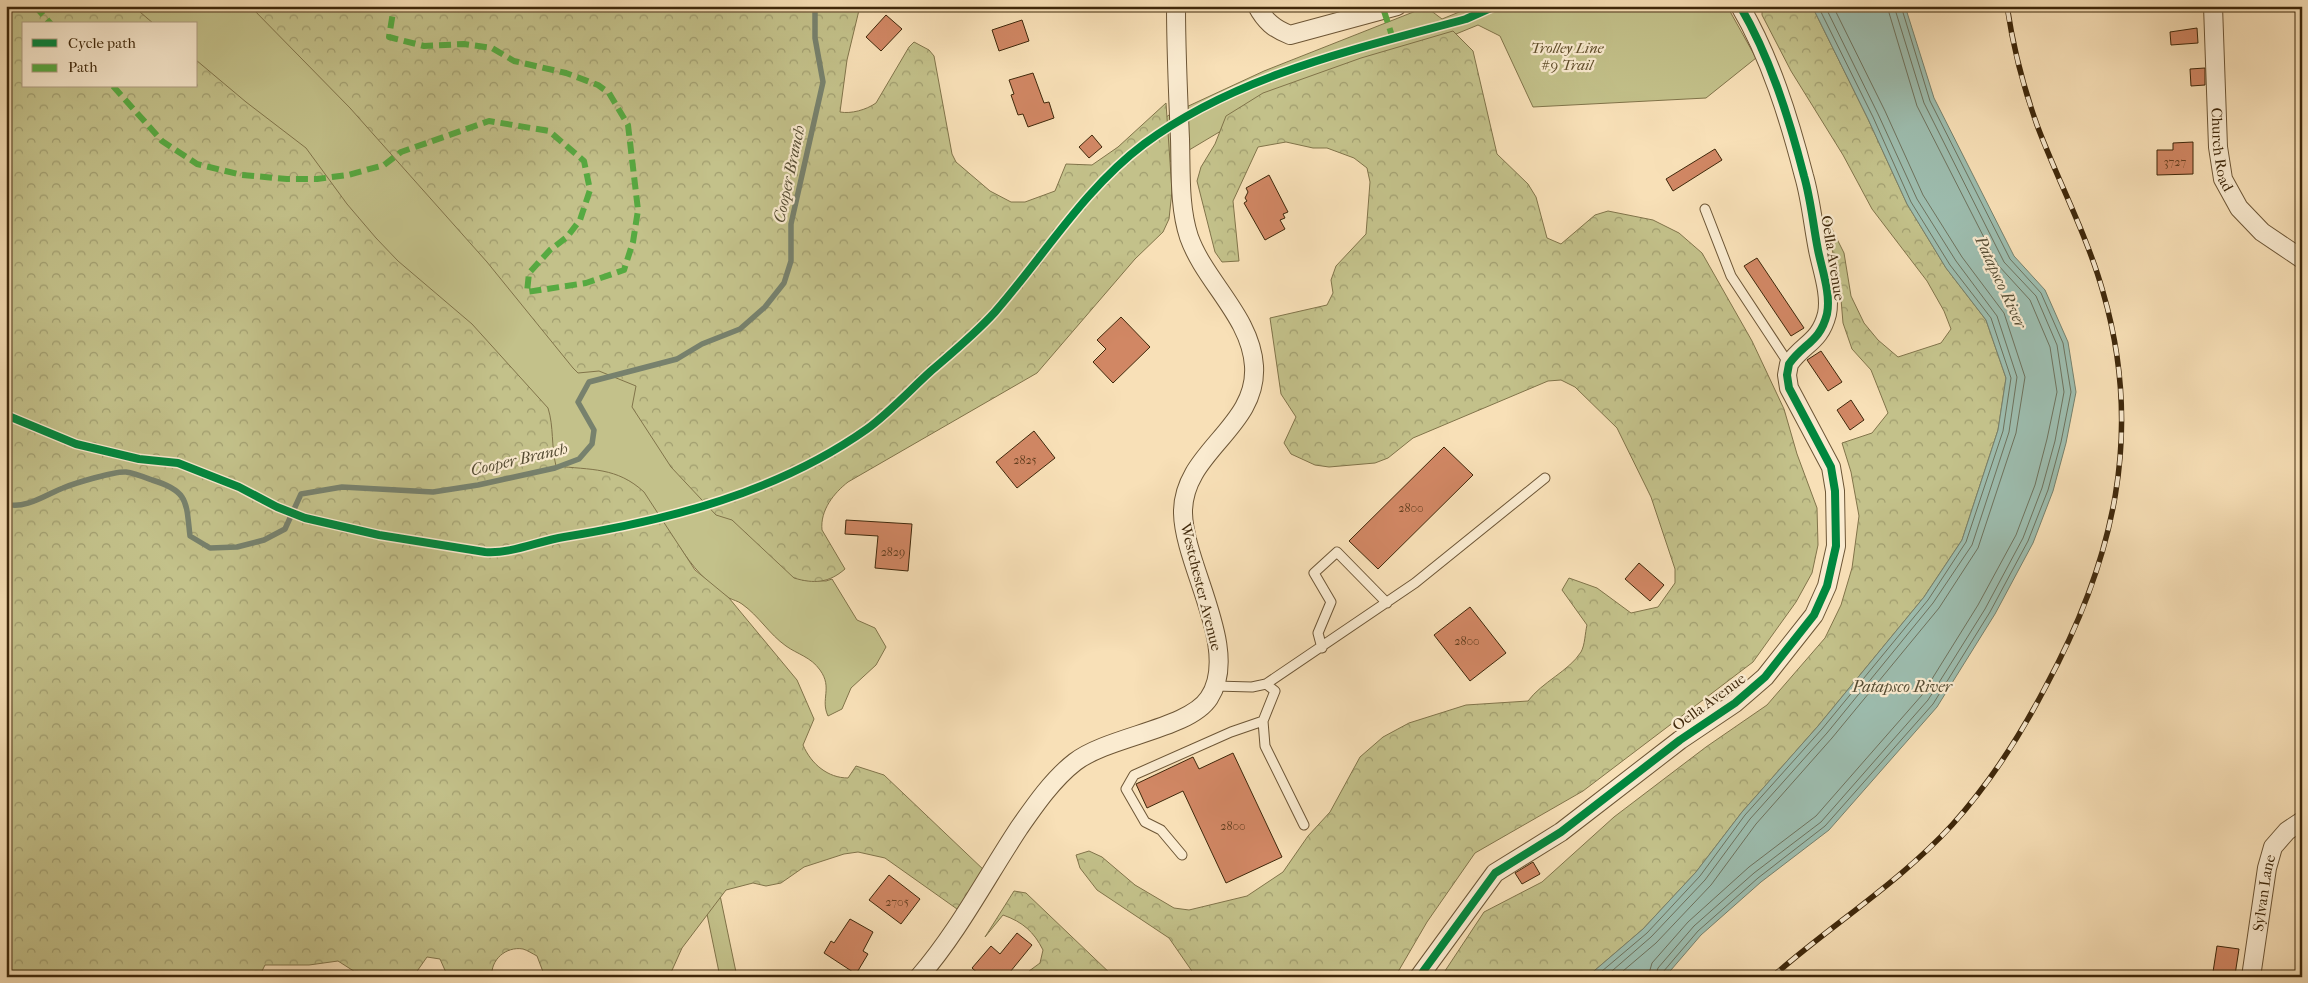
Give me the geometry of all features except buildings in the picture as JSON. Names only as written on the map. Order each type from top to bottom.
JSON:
[{"type":"street","name":"Westchester Avenue","points":[[1176,6],[1181,178],[1189,236],[1205,269],[1245,335],[1254,365],[1253,387],[1244,410],[1198,465],[1185,496],[1185,526],[1218,650],[1215,686]]},
{"type":"street","points":[[1257,6],[1267,23],[1278,31],[1290,35],[1397,6]]},
{"type":"street","name":"Oella Avenue","points":[[1419,977],[1494,873],[1560,832],[1680,740],[1735,703],[1765,677],[1814,615],[1827,586],[1836,546],[1835,492],[1831,467],[1789,388],[1789,364],[1816,339],[1827,312],[1827,292],[1810,201],[1793,137],[1773,77],[1740,6]]},
{"type":"street","name":"Church Road","points":[[2214,6],[2218,147],[2223,179],[2239,208],[2262,232],[2302,259]]},
{"type":"street","points":[[918,977],[948,940],[1034,806],[1074,763],[1094,750],[1115,741],[1192,713],[1208,700],[1215,686]]},
{"type":"street","name":"Sylvan Lane","points":[[2251,977],[2267,868],[2273,847],[2287,831],[2302,821]]},
{"type":"lane","points":[[1705,209],[1731,276],[1789,364]]},
{"type":"lane","points":[[1215,686],[1252,687],[1266,684],[1322,648],[1415,583],[1545,478]]},
{"type":"lane","points":[[1322,648],[1318,633],[1331,602],[1314,573],[1337,552],[1387,602]]},
{"type":"lane","points":[[1266,684],[1275,691],[1263,721],[1265,746],[1304,826]]},
{"type":"lane","points":[[1182,855],[1161,830],[1145,822],[1126,789],[1134,775],[1231,732],[1263,721]]},
{"type":"green space","name":"Trolley Line #9 Trail","points":[[6,6],[596,6],[671,467],[1169,115],[1264,71],[1426,7],[1442,19],[1474,6],[1727,6],[1756,58],[1706,98],[1533,107],[1500,36],[1478,25],[1226,128],[1159,168],[833,483],[802,580],[826,581],[832,579],[857,620],[875,628],[886,647],[876,665],[851,688],[842,709],[828,716],[825,704],[826,682],[820,670],[808,659],[790,649],[774,636],[742,604],[729,598],[707,581],[679,546],[706,828],[737,977],[720,977],[690,832],[112,500],[24,88],[198,88],[198,22],[22,22],[22,81]]},
{"type":"green space","points":[[6,6],[133,6],[152,22],[22,22],[22,88],[198,88],[198,62],[246,102],[306,148],[347,204],[376,238],[398,261],[472,324],[548,408],[556,466],[592,469],[614,474],[634,484],[644,492],[695,570],[729,598],[797,680],[814,719],[803,745],[815,764],[834,776],[848,778],[856,766],[884,775],[986,872],[957,909],[885,858],[858,852],[844,854],[804,867],[781,883],[766,886],[753,883],[726,890],[682,948],[669,977],[545,977],[537,956],[525,950],[517,949],[505,952],[496,960],[492,977],[448,977],[440,959],[427,957],[413,977],[363,977],[338,961],[309,965],[265,965],[259,977],[6,977]]},
{"type":"green space","points":[[250,6],[860,6],[847,60],[840,112],[858,111],[876,103],[909,47],[914,42],[929,50],[934,56],[952,154],[956,162],[990,191],[1011,202],[1025,202],[1055,191],[1066,164],[1092,165],[1118,147],[1166,103],[1172,191],[1169,219],[1163,232],[1135,259],[1037,373],[848,482],[838,491],[829,503],[823,516],[822,530],[845,569],[827,580],[801,580],[794,578],[732,520],[716,515],[671,467],[632,407],[636,386],[599,371],[578,373],[573,368],[487,262],[350,108]]},
{"type":"green space","points":[[1762,6],[1812,6],[1868,119],[1907,204],[1946,268],[1986,320],[2006,378],[1998,430],[1962,540],[1924,597],[1818,726],[1742,812],[1696,872],[1643,929],[1587,977],[1441,977],[1484,912],[1542,882],[1614,817],[1706,747],[1767,705],[1825,638],[1841,605],[1852,568],[1859,516],[1851,472],[1842,443],[1872,433],[1888,413],[1871,370],[1852,349],[1843,323],[1840,287],[1825,215],[1844,253],[1851,296],[1864,323],[1878,340],[1898,357],[1941,343],[1951,329],[1944,311],[1927,281],[1872,209],[1843,155],[1791,71],[1762,15]]},
{"type":"green space","points":[[1453,31],[1473,51],[1497,154],[1528,184],[1536,197],[1547,238],[1561,244],[1595,215],[1608,211],[1653,220],[1679,233],[1702,253],[1752,341],[1784,409],[1797,454],[1817,508],[1818,545],[1812,573],[1796,602],[1753,662],[1583,791],[1475,853],[1427,922],[1395,977],[1196,977],[1169,938],[1097,890],[1080,868],[1076,855],[1089,851],[1102,857],[1135,885],[1174,908],[1189,910],[1247,896],[1283,872],[1308,836],[1330,812],[1360,757],[1383,737],[1409,723],[1466,705],[1528,701],[1540,688],[1570,665],[1581,652],[1587,625],[1562,590],[1569,578],[1597,588],[1631,613],[1658,607],[1675,583],[1675,569],[1651,497],[1617,428],[1575,387],[1561,380],[1548,381],[1413,438],[1388,458],[1375,463],[1329,467],[1315,465],[1291,454],[1284,443],[1296,417],[1281,394],[1270,318],[1327,305],[1333,293],[1331,280],[1336,266],[1366,234],[1370,182],[1367,168],[1354,158],[1327,148],[1313,148],[1286,142],[1258,147],[1233,201],[1239,261],[1222,262],[1215,252],[1197,181],[1201,167],[1215,144],[1226,116],[1263,93],[1361,58]]},
{"type":"green space","points":[[1014,891],[1026,893],[1114,977],[1021,977],[1040,963],[1043,950],[1032,933],[1022,924],[1003,915],[985,937]]},
{"type":"water","name":"Patapsco River","points":[[1812,6],[1905,6],[1934,98],[2014,256],[2045,290],[2068,342],[2076,392],[2066,443],[2053,491],[2033,543],[1995,614],[1937,707],[1829,830],[1761,882],[1701,935],[1665,977],[1587,977],[1643,929],[1696,872],[1742,812],[1818,726],[1924,597],[1962,540],[1998,430],[2006,378],[1986,320],[1946,268],[1907,204],[1868,119]]},
{"type":"waterway","name":"Cooper Branch","points":[[6,504],[21,505],[36,501],[85,480],[113,473],[126,472],[164,484],[179,494],[186,506],[190,536],[210,548],[237,547],[264,540],[285,529],[301,494],[342,487],[433,492],[478,485],[555,468],[579,459],[592,444],[594,430],[578,402],[589,382],[677,359],[702,344],[740,329],[765,307],[784,283],[791,261],[791,224],[823,82],[815,38],[815,6]]},
{"type":"railway","points":[[1772,977],[1910,866],[1952,825],[1979,793],[2026,723],[2070,639],[2105,543],[2115,495],[2121,445],[2121,395],[2115,344],[2096,271],[2081,229],[2045,146],[2027,96],[2015,51],[2007,6]]},
{"type":"marked path","points":[[35,6],[49,22]]},
{"type":"marked path","points":[[115,88],[162,141],[197,164],[242,175],[287,179],[317,179],[348,175],[384,165],[401,152],[489,121],[549,131],[584,161],[590,190],[580,220],[567,237],[550,250],[529,273],[527,292],[586,283],[624,270],[633,242],[638,210],[628,125],[609,93],[598,85],[566,73],[514,61],[492,48],[464,44],[424,46],[389,37],[394,6]]},
{"type":"marked path","points":[[1384,11],[1393,39]]},
{"type":"cycle path","points":[[6,415],[76,444],[139,459],[178,463],[239,487],[277,507],[305,518],[379,535],[485,552],[515,549],[683,512],[722,500],[797,470],[833,451],[867,429],[988,320],[1102,181],[1144,144],[1180,120],[1258,82],[1299,67],[1382,41],[1466,19],[1495,6]]},
{"type":"cycle path","points":[[1419,977],[1495,873],[1561,832],[1680,740],[1735,703],[1765,677],[1814,615],[1827,586],[1836,546],[1835,491],[1831,467],[1789,388],[1787,375],[1789,364],[1816,337],[1824,323],[1828,306],[1827,290],[1808,194],[1792,132],[1778,88],[1761,46],[1740,6]]}]
